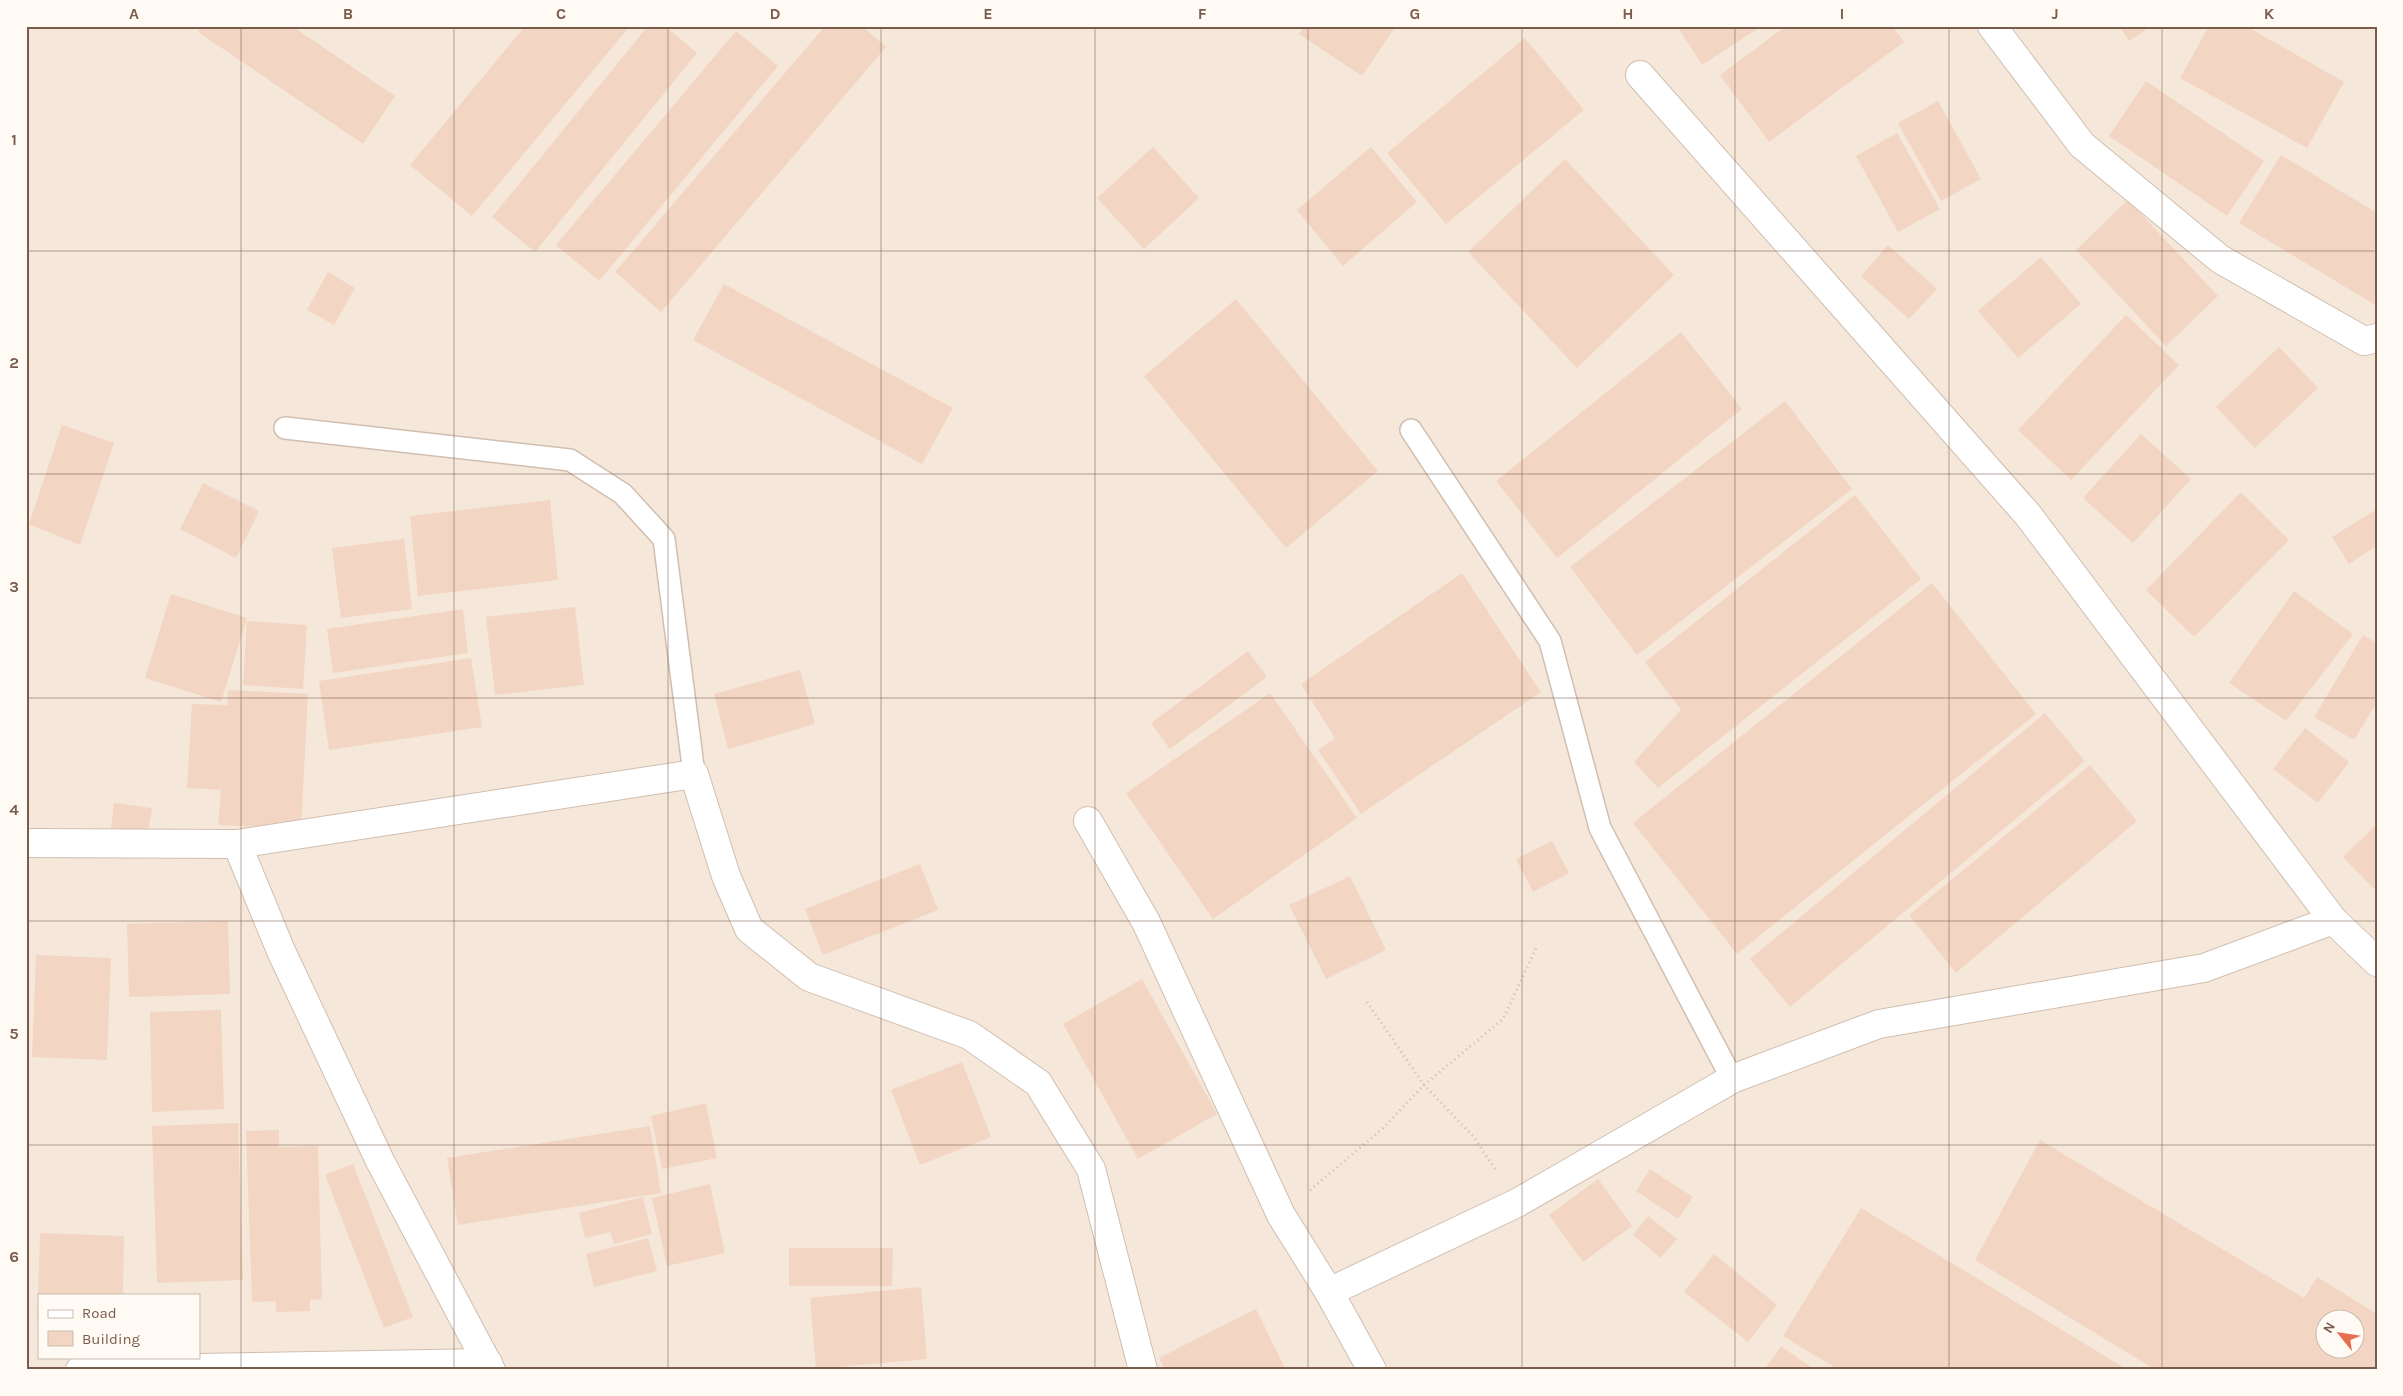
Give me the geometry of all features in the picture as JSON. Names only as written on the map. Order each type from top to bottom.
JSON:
[{"type":"street","points":[[1992,26],[2082,145],[2213,252],[2364,341],[2377,338]]},
{"type":"street","points":[[1640,75],[2028,515],[2333,920],[2377,962]]},
{"type":"street","points":[[26,843],[237,844],[694,774],[726,876],[749,929],[809,976],[969,1035],[1038,1083],[1090,1169],[1143,1370]]},
{"type":"street","points":[[1088,821],[1146,922],[1281,1215],[1329,1292],[1372,1370]]},
{"type":"street","points":[[80,1370],[489,1366],[380,1161],[281,951],[237,844]]},
{"type":"street","points":[[1329,1292],[1517,1203],[1732,1079],[1879,1024],[2204,968],[2333,920]]},
{"type":"lane","points":[[285,428],[570,460],[623,494],[664,539],[694,774]]},
{"type":"lane","points":[[1411,430],[1550,641],[1600,828],[1732,1079]]},
{"type":"path","points":[[1281,1215],[1382,1129],[1424,1085],[1503,1019],[1537,946]]},
{"type":"path","points":[[1367,1002],[1424,1085],[1473,1136],[1517,1203]]},
{"type":"shaded area","points":[[26,26],[2377,26],[2377,1370],[26,1370]]},
{"type":"building","points":[[202,26],[292,26],[395,96],[363,144],[198,32]]},
{"type":"building","points":[[525,26],[630,26],[472,216],[410,165]]},
{"type":"building","points":[[648,26],[665,26],[697,53],[535,252],[492,217]]},
{"type":"building","points":[[825,26],[862,26],[886,47],[661,312],[615,272]]},
{"type":"building","points":[[1304,26],[1396,26],[1362,76],[1299,34]]},
{"type":"building","points":[[1677,26],[1762,26],[1702,65]]},
{"type":"building","points":[[1786,26],[1892,26],[1904,42],[1769,142],[1720,75]]},
{"type":"building","points":[[2119,26],[2151,26],[2129,41]]},
{"type":"building","points":[[2209,26],[2246,26],[2344,82],[2307,148],[2180,78]]},
{"type":"building","points":[[736,31],[778,66],[599,281],[556,245]]},
{"type":"building","points":[[1525,38],[1584,110],[1446,224],[1387,153]]},
{"type":"building","points":[[2146,81],[2264,161],[2227,216],[2109,136]]},
{"type":"building","points":[[1938,101],[1981,179],[1941,201],[1898,123]]},
{"type":"building","points":[[1897,133],[1940,209],[1898,232],[1856,156]]},
{"type":"building","points":[[1153,147],[1199,198],[1144,249],[1097,198]]},
{"type":"building","points":[[1371,147],[1417,202],[1343,266],[1297,210]]},
{"type":"building","points":[[2281,155],[2377,213],[2377,306],[2239,223]]},
{"type":"building","points":[[1565,159],[1674,275],[1577,368],[1468,252]]},
{"type":"building","points":[[2128,200],[2218,296],[2166,346],[2076,250]]},
{"type":"building","points":[[1888,245],[1937,289],[1909,319],[1861,276]]},
{"type":"building","points":[[2041,257],[2081,304],[2018,358],[1978,311]]},
{"type":"building","points":[[328,272],[355,288],[334,325],[307,310]]},
{"type":"building","points":[[724,284],[953,408],[922,464],[693,340]]},
{"type":"building","points":[[1236,299],[1378,471],[1286,548],[1144,376]]},
{"type":"building","points":[[2126,315],[2179,365],[2071,480],[2018,430]]},
{"type":"building","points":[[1681,332],[1742,409],[1557,558],[1496,481]]},
{"type":"building","points":[[2279,347],[2318,388],[2255,448],[2216,407]]},
{"type":"building","points":[[1785,401],[1852,489],[1637,655],[1570,567]]},
{"type":"building","points":[[62,425],[114,443],[80,545],[29,524]]},
{"type":"building","points":[[2141,434],[2191,479],[2133,543],[2083,498]]},
{"type":"building","points":[[203,483],[259,511],[236,558],[180,529]]},
{"type":"building","points":[[2241,492],[2289,540],[2194,637],[2146,590]]},
{"type":"building","points":[[1855,495],[1921,579],[1658,788],[1634,762],[1681,710],[1645,662]]},
{"type":"building","points":[[550,500],[558,580],[418,596],[410,516]]},
{"type":"building","points":[[2377,509],[2377,546],[2349,564],[2332,537]]},
{"type":"building","points":[[404,539],[412,609],[341,618],[332,548]]},
{"type":"building","points":[[1462,573],[1541,692],[1361,814],[1318,750],[1335,738],[1301,684]]},
{"type":"building","points":[[1932,583],[2036,714],[1737,954],[1633,823]]},
{"type":"building","points":[[2294,591],[2353,634],[2286,721],[2229,683]]},
{"type":"building","points":[[171,594],[247,618],[221,702],[145,678]]},
{"type":"building","points":[[575,607],[584,685],[495,695],[486,617]]},
{"type":"building","points":[[463,609],[468,653],[333,673],[327,629]]},
{"type":"building","points":[[247,621],[307,625],[303,689],[243,685]]},
{"type":"building","points":[[2363,635],[2377,643],[2377,702],[2354,740],[2314,717]]},
{"type":"building","points":[[1248,651],[1267,677],[1170,749],[1151,723]]},
{"type":"building","points":[[471,658],[482,727],[329,750],[319,681]]},
{"type":"building","points":[[800,670],[815,724],[728,749],[714,694]]},
{"type":"building","points":[[228,690],[308,694],[301,829],[218,825],[221,790],[187,788],[192,704],[227,705]]},
{"type":"building","points":[[1270,693],[1357,818],[1213,919],[1126,793]]},
{"type":"building","points":[[2045,713],[2085,761],[1790,1007],[1750,959]]},
{"type":"building","points":[[2305,728],[2349,762],[2318,803],[2273,769]]},
{"type":"building","points":[[2090,765],[2137,821],[1956,973],[1909,915]]},
{"type":"building","points":[[114,803],[152,808],[148,833],[111,828]]},
{"type":"building","points":[[2377,824],[2377,892],[2343,857]]},
{"type":"building","points":[[1552,841],[1569,873],[1533,892],[1516,859]]},
{"type":"building","points":[[920,864],[938,910],[823,955],[805,909]]},
{"type":"building","points":[[1350,876],[1386,950],[1326,979],[1289,905]]},
{"type":"building","points":[[228,921],[230,994],[129,997],[127,924]]},
{"type":"building","points":[[36,955],[111,958],[107,1060],[32,1057]]},
{"type":"building","points":[[1142,979],[1217,1114],[1138,1159],[1063,1024]]},
{"type":"building","points":[[221,1010],[224,1109],[152,1112],[150,1012]]},
{"type":"building","points":[[962,1062],[991,1137],[920,1165],[891,1090]]},
{"type":"building","points":[[706,1103],[717,1158],[662,1169],[651,1116]]},
{"type":"building","points":[[238,1123],[243,1280],[157,1283],[152,1126]]},
{"type":"building","points":[[650,1126],[661,1193],[458,1225],[447,1158]]},
{"type":"building","points":[[279,1130],[279,1147],[318,1146],[322,1299],[310,1300],[310,1311],[276,1312],[276,1301],[252,1302],[246,1131]]},
{"type":"building","points":[[2040,1140],[2304,1298],[2317,1277],[2377,1314],[2377,1370],[2156,1370],[1975,1260]]},
{"type":"building","points":[[353,1164],[413,1317],[384,1328],[325,1175]]},
{"type":"building","points":[[1650,1169],[1693,1197],[1678,1219],[1636,1191]]},
{"type":"building","points":[[1598,1179],[1632,1226],[1583,1262],[1549,1215]]},
{"type":"building","points":[[710,1184],[725,1253],[667,1266],[652,1198]]},
{"type":"building","points":[[643,1197],[652,1234],[614,1244],[610,1232],[585,1238],[579,1213]]},
{"type":"building","points":[[1861,1208],[2128,1370],[1839,1370],[1783,1336]]},
{"type":"building","points":[[1648,1216],[1677,1239],[1661,1258],[1633,1235]]},
{"type":"building","points":[[40,1233],[124,1236],[123,1294],[38,1294]]},
{"type":"building","points":[[648,1238],[657,1271],[594,1287],[586,1254]]},
{"type":"building","points":[[789,1248],[893,1248],[892,1286],[789,1286]]},
{"type":"building","points":[[1714,1254],[1777,1305],[1748,1342],[1684,1292]]},
{"type":"building","points":[[921,1287],[927,1359],[816,1369],[810,1298]]},
{"type":"building","points":[[37,1306],[38,1306],[38,1324]]},
{"type":"building","points":[[1256,1309],[1286,1370],[1165,1370],[1159,1358]]},
{"type":"building","points":[[1781,1346],[1815,1370],[1764,1370]]}]
